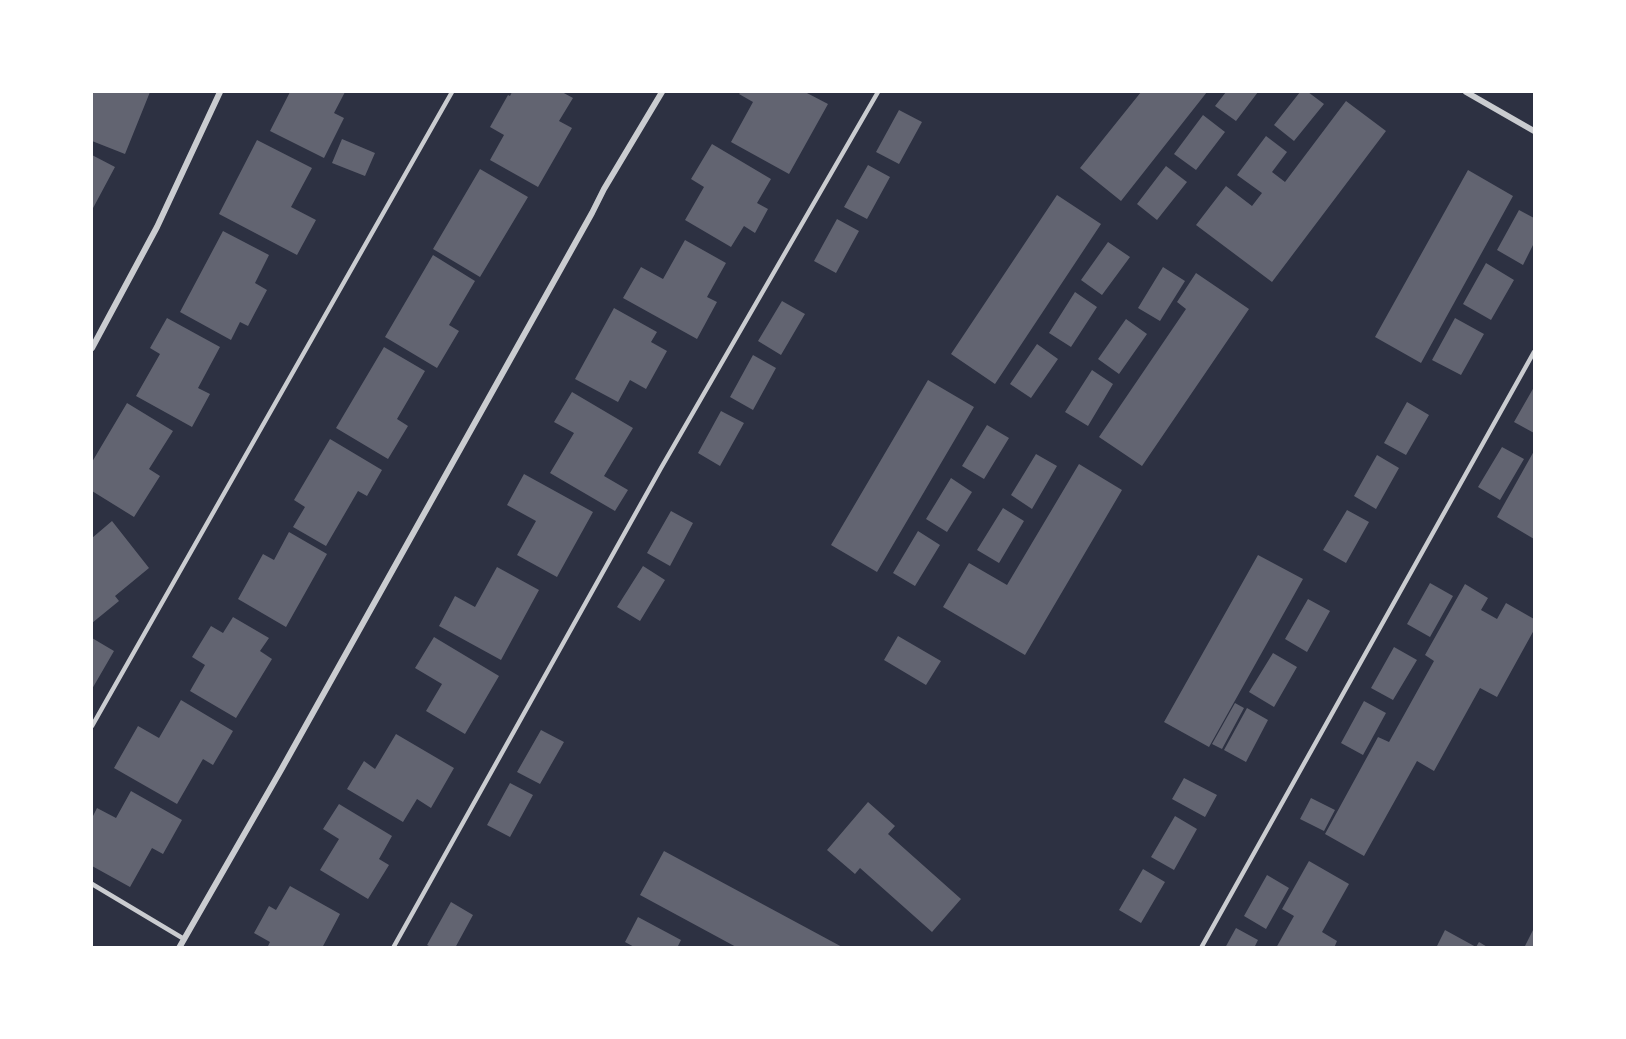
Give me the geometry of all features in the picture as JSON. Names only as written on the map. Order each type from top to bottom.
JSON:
[{"type":"street","points":[[92,348],[157,227],[220,92]]},
{"type":"street","points":[[179,948],[281,770],[604,189],[662,92]]},
{"type":"street","points":[[1466,92],[1534,131]]},
{"type":"lane","points":[[92,726],[452,92]]},
{"type":"lane","points":[[393,948],[661,468],[878,92]]},
{"type":"lane","points":[[1202,948],[1534,352]]},
{"type":"lane","points":[[92,884],[184,939]]},
{"type":"building","points":[[92,92],[150,92],[125,154],[92,141]]},
{"type":"building","points":[[290,92],[345,92],[334,113],[344,118],[324,158],[270,131]]},
{"type":"building","points":[[512,92],[562,92],[573,98],[559,121],[572,128],[538,187],[490,160],[504,135],[490,127]]},
{"type":"building","points":[[741,92],[805,92],[828,104],[789,174],[731,142],[753,102],[739,94]]},
{"type":"building","points":[[1141,92],[1207,92],[1121,201],[1080,168]]},
{"type":"building","points":[[1226,92],[1258,92],[1236,121],[1215,106]]},
{"type":"building","points":[[1300,92],[1308,92],[1324,104],[1294,141],[1274,125]]},
{"type":"building","points":[[1346,101],[1386,131],[1272,282],[1196,225],[1226,186],[1252,206],[1262,193],[1237,175],[1266,136],[1287,152],[1272,172],[1285,182]]},
{"type":"building","points":[[899,110],[922,122],[899,164],[876,152]]},
{"type":"building","points":[[1203,115],[1225,132],[1196,170],[1174,154]]},
{"type":"building","points":[[342,139],[375,153],[365,176],[332,163]]},
{"type":"building","points":[[257,140],[312,168],[291,207],[316,220],[297,255],[219,214]]},
{"type":"building","points":[[712,144],[771,179],[757,203],[768,209],[755,233],[744,226],[731,247],[685,220],[704,187],[691,179]]},
{"type":"building","points":[[92,155],[115,167],[92,210]]},
{"type":"building","points":[[868,165],[890,177],[867,219],[844,207]]},
{"type":"building","points":[[1166,166],[1187,182],[1157,220],[1137,204]]},
{"type":"building","points":[[480,169],[528,197],[480,277],[433,249]]},
{"type":"building","points":[[1468,170],[1513,196],[1421,363],[1375,337]]},
{"type":"building","points":[[1057,195],[1101,224],[995,384],[951,354]]},
{"type":"building","points":[[1519,210],[1534,218],[1534,243],[1523,265],[1497,250]]},
{"type":"building","points":[[837,219],[859,231],[836,273],[814,261]]},
{"type":"building","points":[[223,231],[269,255],[255,283],[267,290],[248,326],[240,322],[231,340],[180,312]]},
{"type":"building","points":[[685,240],[726,263],[707,297],[717,302],[697,339],[623,298],[641,267],[663,279]]},
{"type":"building","points":[[1108,242],[1130,257],[1102,295],[1081,280]]},
{"type":"building","points":[[433,255],[475,281],[449,325],[459,331],[437,368],[385,337]]},
{"type":"building","points":[[1486,263],[1514,280],[1491,320],[1463,304]]},
{"type":"building","points":[[1163,267],[1185,281],[1160,321],[1138,308]]},
{"type":"building","points":[[1196,273],[1249,309],[1142,466],[1099,437],[1186,309],[1177,302]]},
{"type":"building","points":[[1075,292],[1097,307],[1071,347],[1049,333]]},
{"type":"building","points":[[782,301],[805,314],[781,355],[758,341]]},
{"type":"building","points":[[614,308],[657,332],[651,342],[667,351],[646,389],[630,380],[618,402],[575,379]]},
{"type":"building","points":[[167,318],[220,347],[198,388],[210,394],[192,427],[136,396],[160,354],[150,348]]},
{"type":"building","points":[[1455,318],[1484,334],[1461,375],[1432,360]]},
{"type":"building","points":[[1126,319],[1147,334],[1119,374],[1098,359]]},
{"type":"building","points":[[1037,344],[1058,359],[1031,398],[1010,384]]},
{"type":"building","points":[[384,347],[425,371],[397,419],[408,426],[388,459],[336,428]]},
{"type":"building","points":[[753,355],[776,368],[753,410],[730,397]]},
{"type":"building","points":[[1092,370],[1113,384],[1088,426],[1065,412]]},
{"type":"building","points":[[928,380],[974,407],[877,572],[831,545]]},
{"type":"building","points":[[1534,387],[1534,433],[1514,422]]},
{"type":"building","points":[[572,392],[633,428],[604,476],[628,490],[615,511],[550,473],[574,433],[554,422]]},
{"type":"building","points":[[1407,402],[1429,415],[1406,455],[1384,443]]},
{"type":"building","points":[[127,403],[173,431],[149,469],[160,476],[134,517],[92,491],[92,462]]},
{"type":"building","points":[[721,411],[744,423],[720,466],[698,453]]},
{"type":"building","points":[[987,425],[1009,438],[984,479],[962,466]]},
{"type":"building","points":[[330,439],[382,470],[367,496],[358,491],[326,546],[293,527],[305,507],[294,500]]},
{"type":"building","points":[[1502,447],[1524,459],[1500,500],[1478,487]]},
{"type":"building","points":[[1534,451],[1534,539],[1497,517]]},
{"type":"building","points":[[1036,454],[1057,466],[1032,509],[1011,495]]},
{"type":"building","points":[[1377,455],[1399,468],[1376,509],[1354,496]]},
{"type":"building","points":[[1079,464],[1122,490],[1025,655],[943,607],[969,563],[1007,585]]},
{"type":"building","points":[[524,474],[593,512],[557,577],[517,555],[536,521],[507,505]]},
{"type":"building","points":[[951,478],[972,492],[947,532],[926,519]]},
{"type":"building","points":[[1003,508],[1024,521],[999,563],[977,550]]},
{"type":"building","points":[[1347,510],[1369,522],[1346,563],[1323,550]]},
{"type":"building","points":[[671,511],[693,523],[670,566],[647,553]]},
{"type":"building","points":[[112,521],[149,568],[115,596],[119,601],[92,623],[92,538]]},
{"type":"building","points":[[918,531],[940,545],[915,586],[893,573]]},
{"type":"building","points":[[289,532],[327,554],[286,627],[238,599],[263,554],[274,560]]},
{"type":"building","points":[[1258,555],[1303,579],[1209,747],[1164,722]]},
{"type":"building","points":[[643,566],[665,580],[640,621],[617,607]]},
{"type":"building","points":[[497,567],[539,590],[501,660],[439,626],[455,596],[475,607]]},
{"type":"building","points":[[1430,583],[1453,596],[1430,637],[1407,624]]},
{"type":"building","points":[[1465,584],[1488,598],[1481,610],[1497,619],[1506,603],[1534,619],[1534,630],[1497,697],[1480,688],[1434,771],[1417,761],[1364,856],[1325,834],[1378,737],[1389,742],[1434,661],[1425,655]]},
{"type":"building","points":[[1308,599],[1330,611],[1307,652],[1285,639]]},
{"type":"building","points":[[233,617],[269,638],[260,651],[272,659],[236,718],[190,691],[205,665],[192,657],[211,626],[223,633]]},
{"type":"building","points":[[898,636],[941,661],[926,685],[884,660]]},
{"type":"building","points":[[434,637],[499,676],[465,734],[426,711],[442,684],[415,668]]},
{"type":"building","points":[[92,638],[114,651],[92,689]]},
{"type":"building","points":[[1394,647],[1417,660],[1393,700],[1371,688]]},
{"type":"building","points":[[1273,653],[1297,667],[1274,707],[1249,692]]},
{"type":"building","points":[[181,700],[233,731],[213,765],[203,759],[177,804],[114,768],[138,726],[159,738]]},
{"type":"building","points":[[1364,701],[1386,713],[1363,755],[1341,743]]},
{"type":"building","points":[[1235,703],[1244,708],[1222,749],[1212,744]]},
{"type":"building","points":[[1247,708],[1268,720],[1246,762],[1224,750]]},
{"type":"building","points":[[541,730],[564,742],[540,784],[517,772]]},
{"type":"building","points":[[396,734],[454,768],[431,808],[417,799],[403,822],[347,789],[364,761],[375,769]]},
{"type":"building","points":[[1184,778],[1217,795],[1205,817],[1172,799]]},
{"type":"building","points":[[510,783],[533,795],[510,837],[487,825]]},
{"type":"building","points":[[131,791],[182,820],[163,854],[152,848],[130,887],[92,866],[92,818],[97,808],[116,818]]},
{"type":"building","points":[[1311,798],[1335,810],[1324,831],[1300,819]]},
{"type":"building","points":[[868,802],[895,826],[888,834],[961,899],[932,932],[860,868],[855,874],[827,850]]},
{"type":"building","points":[[339,804],[392,836],[379,859],[389,865],[368,899],[320,870],[339,839],[323,829]]},
{"type":"building","points":[[1175,816],[1197,829],[1174,870],[1151,857]]},
{"type":"building","points":[[664,851],[844,948],[738,948],[640,895]]},
{"type":"building","points":[[1309,861],[1349,884],[1322,932],[1337,941],[1334,948],[1276,948],[1294,916],[1282,909]]},
{"type":"building","points":[[1143,869],[1165,882],[1141,923],[1119,910]]},
{"type":"building","points":[[1267,875],[1289,888],[1266,929],[1244,916]]},
{"type":"building","points":[[290,886],[340,914],[322,948],[267,948],[270,942],[254,933],[269,906],[276,910]]},
{"type":"building","points":[[451,902],[473,915],[455,948],[433,948],[427,945]]},
{"type":"building","points":[[638,917],[681,940],[677,948],[636,948],[625,942]]},
{"type":"building","points":[[1236,928],[1258,940],[1254,948],[1225,948]]},
{"type":"building","points":[[1534,928],[1534,948],[1524,948]]},
{"type":"building","points":[[1445,930],[1476,947],[1479,942],[1489,948],[1436,948]]}]
